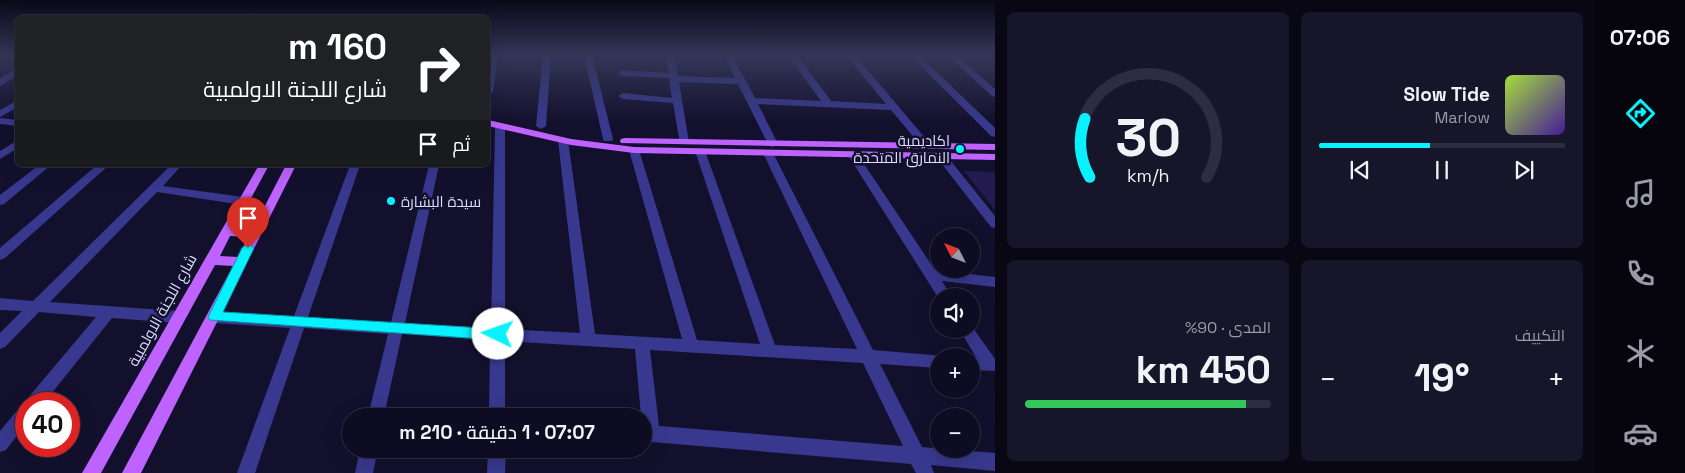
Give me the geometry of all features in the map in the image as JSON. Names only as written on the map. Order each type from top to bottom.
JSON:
[{"type":"main road","points":[[490,116],[541,126],[570,139],[684,142],[848,155],[995,157]]},
{"type":"main road","points":[[494,125],[634,150],[771,149],[836,144],[995,147]]},
{"type":"main road","points":[[836,144],[848,155]]},
{"type":"main road","name":"شارع اللجنة الاولمبية","points":[[91,473],[263,167]]},
{"type":"main road","points":[[131,473],[214,317],[290,167]]},
{"type":"main road","points":[[226,232],[255,233]]},
{"type":"main road","points":[[210,260],[241,262]]},
{"type":"street","points":[[541,126],[545,77]]},
{"type":"street","points":[[593,77],[608,139]]},
{"type":"street","points":[[664,77],[742,82]]},
{"type":"street","points":[[739,77],[753,101],[771,149],[868,357],[925,473]]},
{"type":"street","points":[[808,77],[828,104]]},
{"type":"street","points":[[869,77],[926,145]]},
{"type":"street","points":[[937,77],[995,134]]},
{"type":"street","points":[[976,77],[995,94]]},
{"type":"street","points":[[674,78],[684,142]]},
{"type":"street","points":[[623,96],[677,101]]},
{"type":"street","points":[[753,101],[894,107]]},
{"type":"street","points":[[0,114],[15,105]]},
{"type":"street","points":[[0,121],[15,123]]},
{"type":"street","points":[[494,125],[498,334],[497,408]]},
{"type":"street","points":[[570,139],[588,340]]},
{"type":"street","points":[[0,156],[15,145]]},
{"type":"street","points":[[634,150],[691,346]]},
{"type":"street","points":[[700,151],[770,351]]},
{"type":"street","points":[[848,155],[930,275]]},
{"type":"street","points":[[942,157],[995,224]]},
{"type":"street","points":[[0,201],[43,167]]},
{"type":"street","points":[[0,255],[102,167]]},
{"type":"street","points":[[0,343],[175,167]]},
{"type":"street","points":[[246,473],[354,167]]},
{"type":"street","points":[[378,408],[434,167]]},
{"type":"street","points":[[154,188],[244,201]]},
{"type":"street","points":[[958,278],[995,282]]},
{"type":"street","points":[[0,304],[178,318]]},
{"type":"street","points":[[43,392],[108,313]]},
{"type":"street","points":[[214,317],[930,360]]},
{"type":"street","points":[[972,338],[992,365]]},
{"type":"street","points":[[642,343],[652,434],[995,462]]},
{"type":"street","points":[[0,444],[15,426]]},
{"type":"street","points":[[364,473],[367,458]]},
{"type":"street","points":[[496,473],[497,458]]},
{"type":"building","points":[[964,171],[995,172],[995,210]]},
{"type":"place","name":"اكاديمية النمارق المتحدة","points":[[960,149]]},
{"type":"place","name":"سيدة البشارة","points":[[391,201]]},
{"type":"route","points":[[248,248],[214,317],[498,334]]}]
